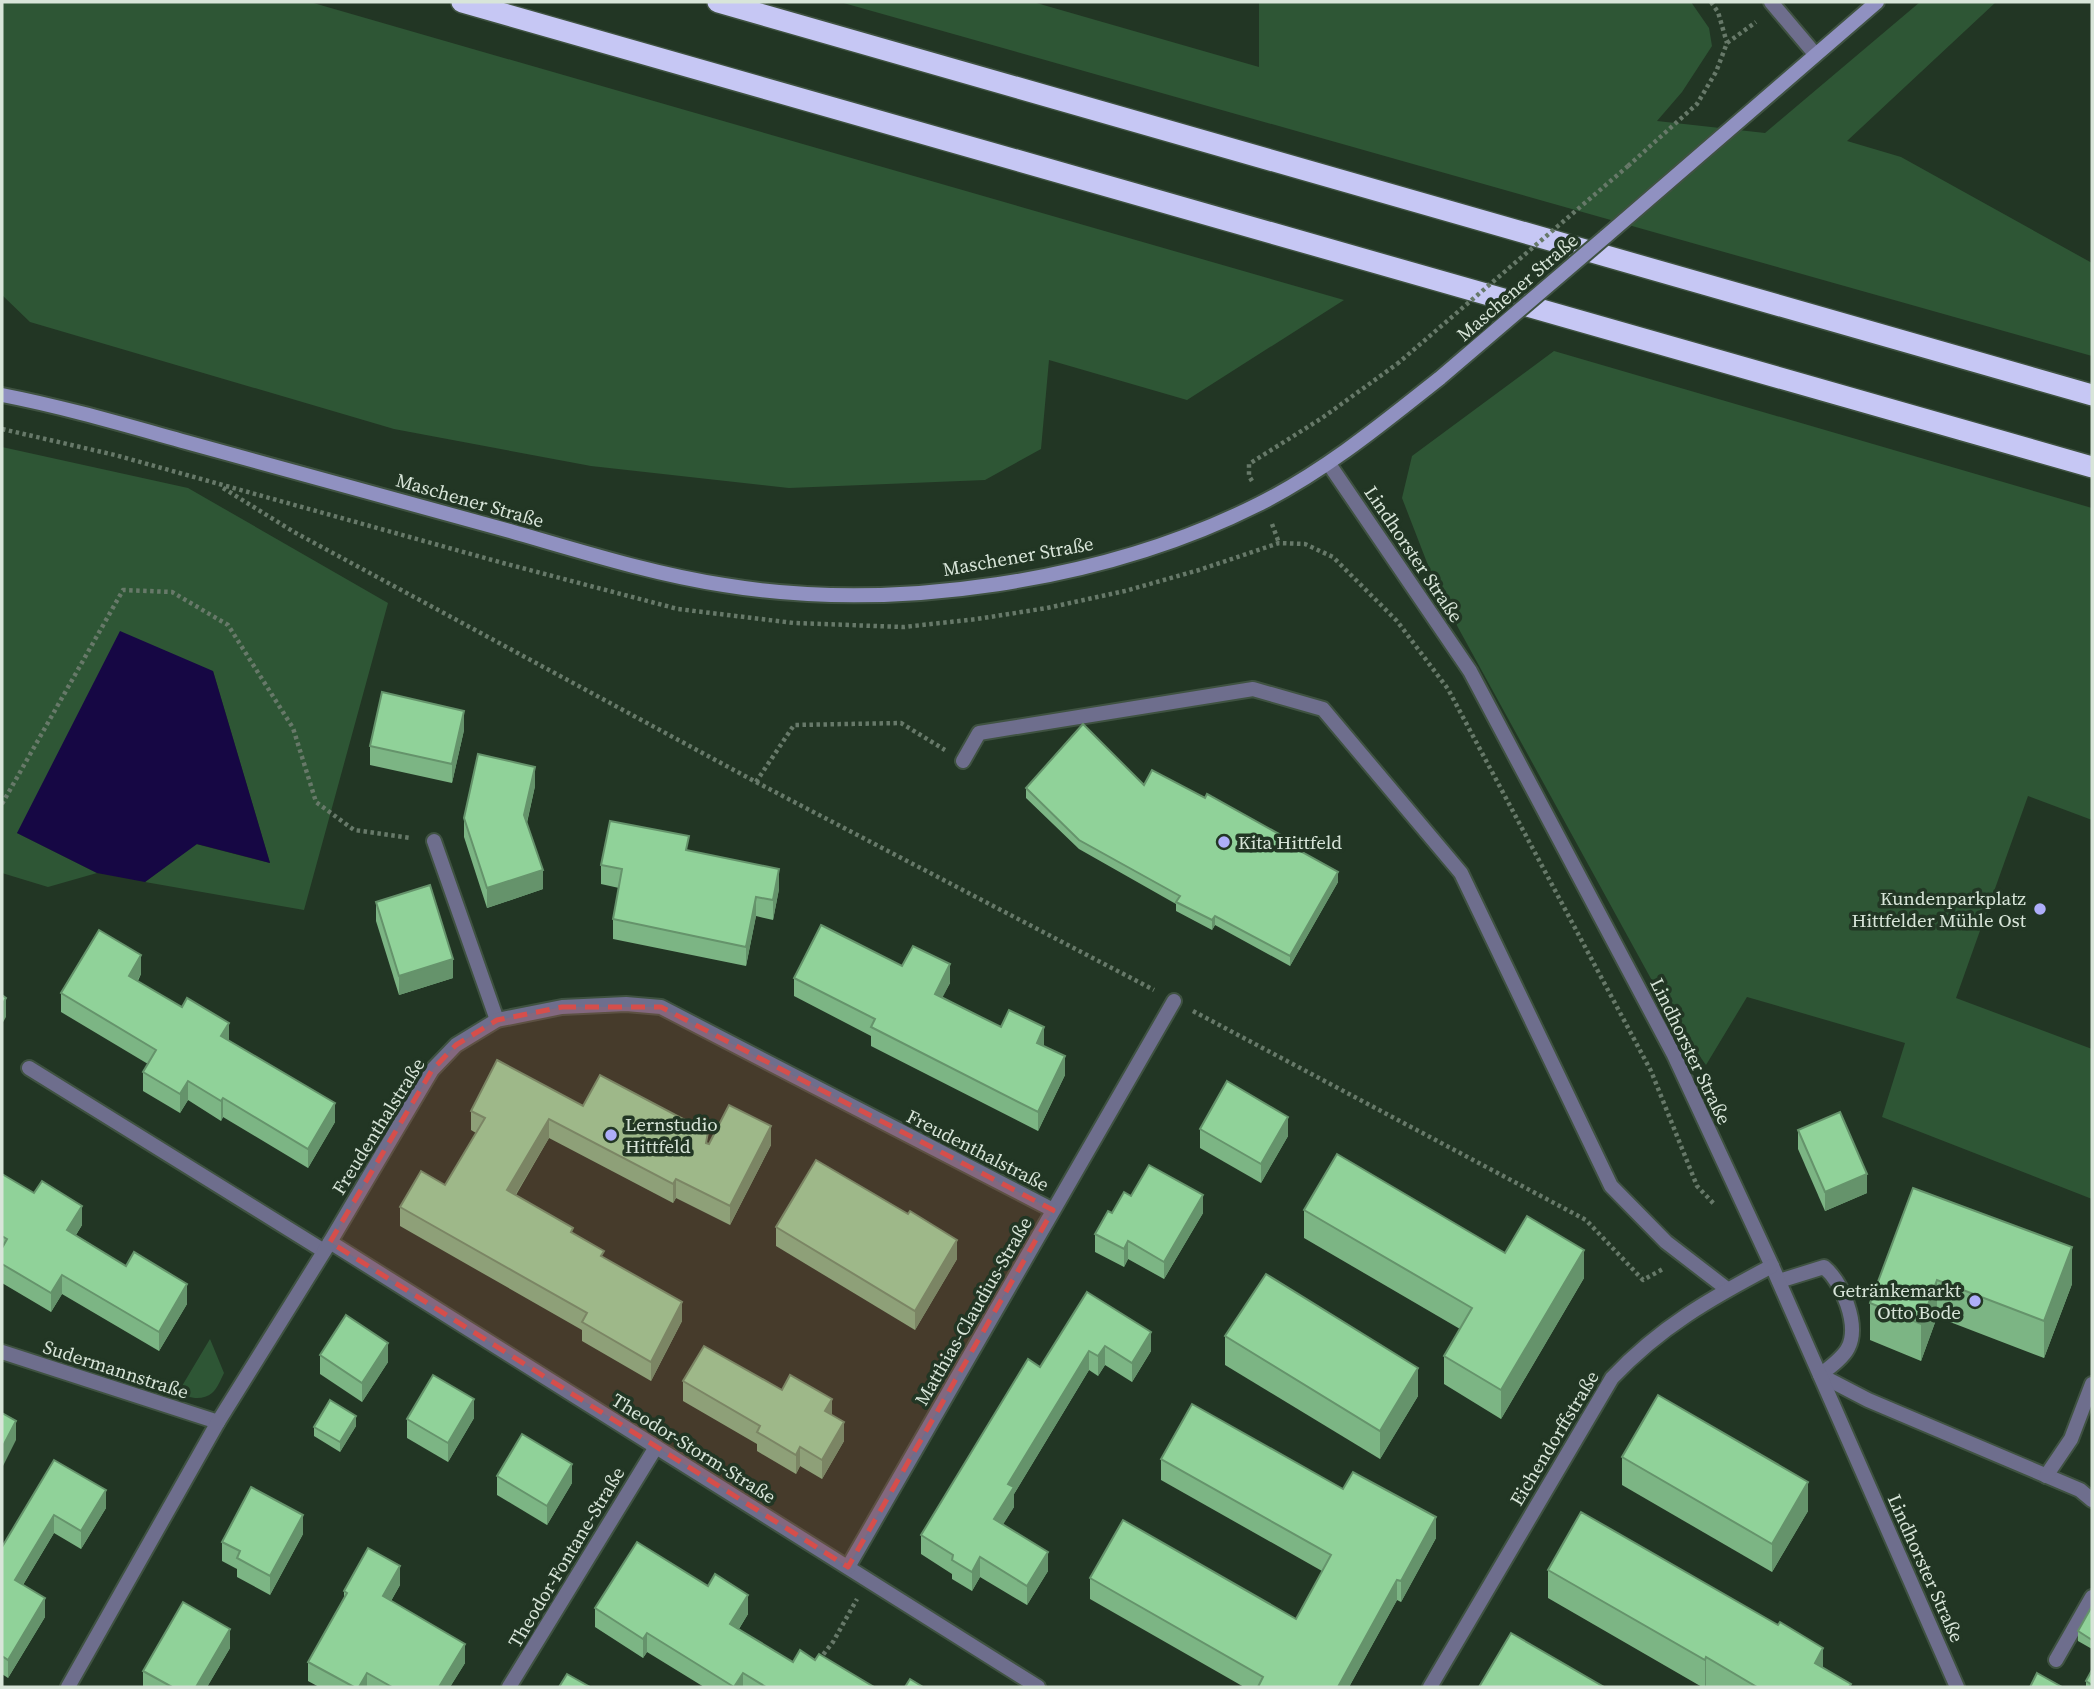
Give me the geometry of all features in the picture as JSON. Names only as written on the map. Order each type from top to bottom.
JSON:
[{"type":"highway","points":[[462,2],[2092,467]]},
{"type":"highway","points":[[718,2],[2092,395]]},
{"type":"main road","name":"Maschener Straße","points":[[2,395],[42,403],[225,452],[628,564],[724,585],[819,595],[910,593],[985,585],[1060,572],[1140,552],[1206,528],[1263,503],[1329,464],[1440,378],[1877,2]]},
{"type":"street","points":[[1771,2],[1815,54]]},
{"type":"street","name":"Lindhorster Straße","points":[[1329,464],[1470,671],[1674,1055],[1772,1266],[1957,1687]]},
{"type":"street","points":[[963,761],[979,733],[1253,689],[1323,709],[1461,873],[1611,1186],[1666,1242],[1727,1289]]},
{"type":"street","points":[[434,841],[497,1020]]},
{"type":"street","name":"Matthias-Claudius-Straße","points":[[848,1567],[1174,1001]]},
{"type":"street","name":"Freudenthalstraße","points":[[68,1687],[218,1422],[432,1070],[456,1045],[497,1020],[562,1007],[626,1004],[661,1007],[1053,1210]]},
{"type":"street","name":"Theodor-Storm-Straße","points":[[29,1068],[656,1447],[1038,1687]]},
{"type":"street","name":"Eichendorffstraße","points":[[1430,1687],[1612,1378],[1640,1348],[1675,1322],[1727,1289],[1772,1266]]},
{"type":"street","points":[[1779,1282],[1824,1267],[1835,1276],[1844,1295],[1854,1331],[1848,1350],[1820,1376],[1868,1400],[2080,1490],[2092,1500]]},
{"type":"street","name":"Sudermannstraße","points":[[2,1352],[218,1422]]},
{"type":"street","points":[[2046,1476],[2071,1438],[2092,1384]]},
{"type":"street","name":"Theodor-Fontane-Straße","points":[[509,1687],[656,1447]]},
{"type":"street","points":[[2056,1660],[2092,1597]]},
{"type":"path","points":[[1710,2],[1718,12],[1727,43],[1716,72],[1697,104],[1397,364],[1322,418],[1249,464],[1249,476],[1279,543],[1305,544],[1334,556],[1397,621],[1448,690],[1651,1071],[1697,1186],[1716,1206]]},
{"type":"path","points":[[216,483],[294,532],[756,782],[1586,1220],[1643,1280],[1685,1257]]},
{"type":"path","points":[[2,804],[123,590],[172,592],[228,625],[293,729],[316,802],[354,830],[434,841]]},
{"type":"path","points":[[756,782],[794,725],[901,723],[963,761]]},
{"type":"path","points":[[816,1664],[833,1642],[868,1580]]},
{"type":"highlighted area","points":[[562,1007],[661,1007],[1053,1210],[848,1567],[330,1242],[432,1070],[456,1045],[497,1020]]},
{"type":"green space","points":[[2,2],[310,2],[1344,300],[1187,400],[1049,360],[1041,449],[985,480],[789,488],[591,466],[394,429],[30,322],[2,295]]},
{"type":"green space","points":[[840,2],[1033,2],[1259,67],[1259,2],[1691,2],[1709,28],[1712,46],[1682,92],[1657,121],[1765,133],[1920,2],[1996,2],[1847,141],[1901,157],[2092,263],[2092,356]]},
{"type":"green space","points":[[1554,351],[2092,508],[2092,820],[2028,796],[1956,998],[2092,1049],[2092,1199],[1882,1117],[1905,1043],[1747,997],[1706,1065],[1672,1017],[1438,591],[1402,498],[1412,456]]},
{"type":"green space","points":[[2,447],[188,488],[388,603],[304,910],[145,882],[196,844],[270,863],[213,671],[17,833],[97,873],[48,887],[2,873]]},
{"type":"green space","points":[[210,1339],[224,1373],[216,1389],[208,1396],[186,1396],[179,1391]]},
{"type":"shaded area","points":[[120,631],[213,671],[270,863],[197,844],[145,882],[97,873],[17,833]]},
{"type":"building","points":[[382,692],[464,711],[452,764],[370,746]]},
{"type":"building","name":"Kita Hittfeld","points":[[1083,724],[1144,785],[1152,770],[1205,798],[1207,794],[1288,839],[1286,843],[1338,872],[1290,956],[1215,916],[1212,920],[1176,902],[1180,896],[1079,840],[1026,788]]},
{"type":"building","points":[[478,754],[535,767],[524,815],[543,870],[487,888],[464,818]]},
{"type":"building","points":[[610,821],[689,836],[686,850],[779,869],[773,900],[756,897],[746,947],[613,919],[622,869],[601,865]]},
{"type":"building","points":[[430,885],[453,959],[399,976],[376,902]]},
{"type":"building","points":[[821,925],[902,966],[913,946],[950,964],[935,994],[1001,1027],[1009,1010],[1044,1027],[1037,1043],[1065,1056],[1038,1112],[871,1027],[875,1019],[794,978]]},
{"type":"building","points":[[99,930],[141,955],[129,976],[182,1007],[187,998],[229,1023],[221,1036],[335,1103],[308,1149],[223,1098],[221,1101],[188,1081],[180,1094],[143,1072],[156,1050],[61,993]]},
{"type":"building","points":[[497,1060],[583,1106],[600,1075],[708,1132],[706,1143],[709,1144],[729,1105],[771,1126],[730,1206],[676,1179],[673,1184],[549,1119],[507,1190],[573,1228],[571,1232],[604,1251],[601,1256],[682,1302],[651,1362],[582,1322],[587,1313],[400,1207],[421,1171],[445,1185],[485,1118],[471,1111]]},
{"type":"building","points":[[1227,1081],[1288,1117],[1261,1164],[1200,1129]]},
{"type":"building","points":[[1840,1112],[1867,1174],[1825,1192],[1798,1130]]},
{"type":"building","points":[[1337,1154],[1505,1253],[1527,1216],[1584,1250],[1501,1390],[1444,1356],[1472,1308],[1304,1210]]},
{"type":"building","points":[[816,1160],[957,1240],[915,1311],[776,1227]]},
{"type":"building","points":[[1149,1165],[1203,1195],[1164,1262],[1128,1241],[1124,1249],[1095,1234],[1108,1211],[1112,1213],[1124,1192],[1131,1196]]},
{"type":"building","points":[[2,1174],[34,1193],[42,1181],[82,1206],[67,1230],[126,1266],[134,1252],[187,1284],[159,1332],[62,1275],[51,1293],[2,1264],[2,1248],[7,1239],[2,1236]]},
{"type":"building","points":[[1913,1188],[2072,1247],[2044,1321],[1937,1280],[1921,1324],[1870,1303]]},
{"type":"building","points":[[1266,1274],[1418,1368],[1380,1431],[1225,1336]]},
{"type":"building","points":[[1087,1292],[1151,1332],[1132,1363],[1105,1346],[1098,1356],[1089,1351],[1008,1484],[1014,1487],[994,1519],[1048,1552],[1027,1586],[980,1557],[972,1572],[952,1560],[953,1555],[921,1535],[1028,1359],[1040,1367]]},
{"type":"building","points":[[346,1315],[388,1343],[362,1383],[320,1355]]},
{"type":"building","points":[[704,1346],[782,1390],[790,1375],[832,1399],[825,1411],[844,1422],[822,1460],[800,1447],[796,1455],[757,1432],[760,1426],[683,1381]]},
{"type":"building","points":[[433,1375],[474,1399],[448,1443],[407,1419]]},
{"type":"building","points":[[1658,1395],[1808,1482],[1772,1544],[1622,1457]]},
{"type":"building","points":[[330,1400],[356,1416],[340,1442],[314,1427]]},
{"type":"building","points":[[1192,1404],[1343,1489],[1353,1472],[1436,1517],[1401,1581],[1397,1580],[1338,1687],[1258,1687],[1263,1677],[1090,1578],[1123,1520],[1296,1619],[1331,1555],[1161,1459]]},
{"type":"building","points":[[2,1413],[16,1421],[2,1448]]},
{"type":"building","points":[[522,1434],[572,1464],[547,1506],[497,1476]]},
{"type":"building","points":[[54,1460],[106,1490],[81,1531],[54,1515],[15,1580],[45,1598],[8,1660],[2,1656],[2,1547]]},
{"type":"building","points":[[251,1487],[303,1515],[270,1576],[237,1558],[240,1551],[222,1542]]},
{"type":"building","points":[[1581,1512],[1823,1648],[1815,1663],[1851,1684],[1849,1687],[1757,1687],[1548,1570]]},
{"type":"building","points":[[637,1542],[708,1586],[715,1574],[748,1595],[730,1624],[793,1662],[800,1650],[815,1660],[819,1654],[874,1687],[766,1687],[743,1673],[734,1687],[647,1633],[643,1639],[595,1608]]},
{"type":"building","points":[[368,1548],[400,1566],[383,1596],[465,1644],[439,1687],[392,1687],[367,1673],[359,1687],[354,1687],[308,1662],[347,1593],[344,1591]]},
{"type":"building","points":[[183,1602],[230,1629],[196,1687],[172,1687],[143,1671]]},
{"type":"building","points":[[2092,1606],[2092,1640],[2078,1631]]},
{"type":"building","points":[[1511,1633],[1604,1687],[1479,1687]]},
{"type":"building","points":[[2092,1670],[2092,1685],[2086,1681]]},
{"type":"building","points":[[2037,1673],[2062,1687],[2030,1687]]},
{"type":"building","points":[[567,1674],[590,1687],[559,1687]]},
{"type":"building","points":[[910,1679],[923,1687],[905,1687]]},
{"type":"place","name":"Kita Hittfeld","points":[[1224,842]]},
{"type":"place","name":"Kundenparkplatz Hittfelder Mühle Ost","points":[[2040,909]]},
{"type":"place","name":"Lernstudio Hittfeld","points":[[611,1135]]},
{"type":"place","name":"Getränkemarkt Otto Bode","points":[[1975,1301]]}]
